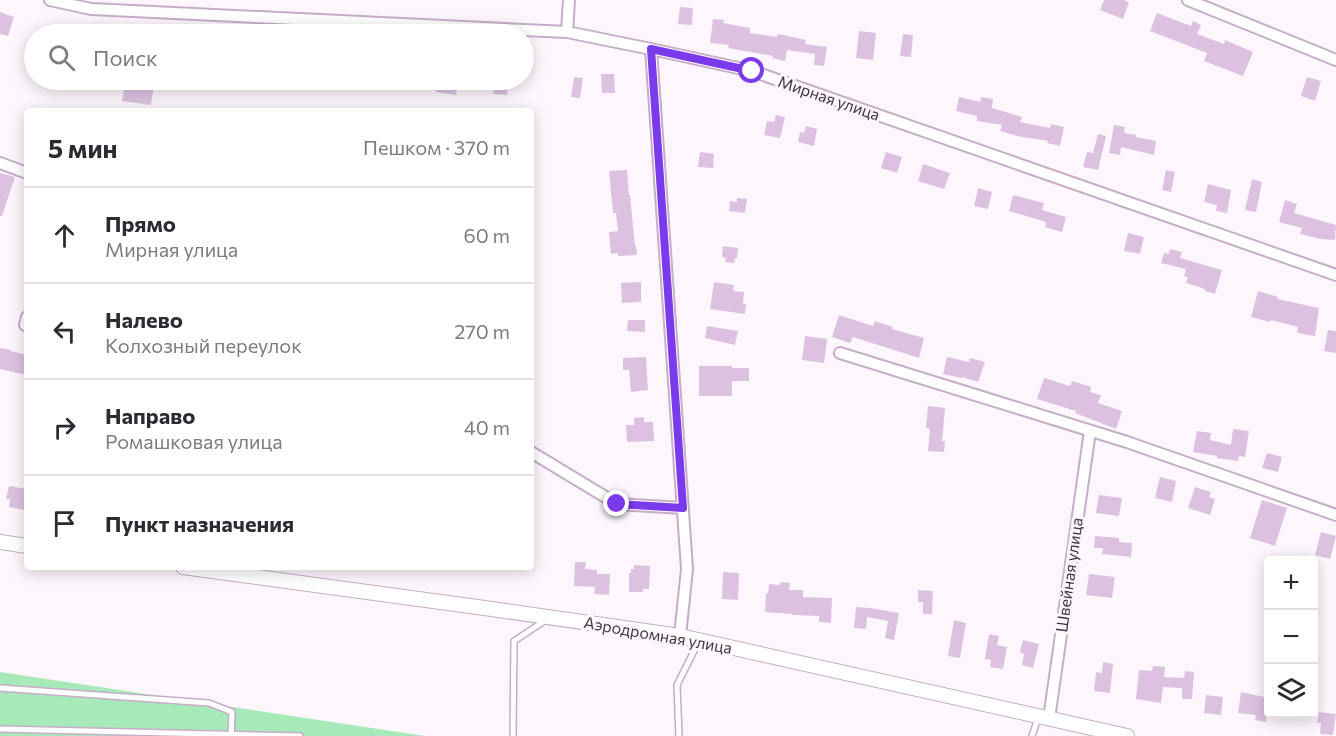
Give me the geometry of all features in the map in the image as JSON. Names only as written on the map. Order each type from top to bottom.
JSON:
[{"type":"street","name":"Мирная улица","points":[[50,0],[91,9],[401,24]]},
{"type":"street","points":[[567,32],[569,0]]},
{"type":"street","points":[[1188,0],[1336,60]]},
{"type":"street","name":"Мирная улица","points":[[534,30],[567,32],[752,71],[1336,275]]},
{"type":"street","points":[[651,49],[687,569],[680,636]]},
{"type":"street","points":[[0,163],[24,172]]},
{"type":"street","points":[[840,353],[1090,430],[1336,515]]},
{"type":"street","name":"Швейная улица","points":[[1044,718],[1090,430]]},
{"type":"street","points":[[534,454],[617,504],[683,508]]},
{"type":"street","points":[[0,542],[24,546]]},
{"type":"street","name":"Аэродромная улица","points":[[205,570],[680,636],[1127,736]]},
{"type":"lane","points":[[513,736],[514,641],[550,617]]},
{"type":"lane","points":[[679,736],[677,685],[699,640]]},
{"type":"lane","points":[[0,688],[209,703],[232,712],[231,735]]},
{"type":"lane","points":[[1032,736],[1044,718]]},
{"type":"lane","points":[[0,729],[300,736]]},
{"type":"green space","points":[[0,672],[425,736],[0,736]]},
{"type":"building","points":[[1104,0],[1129,2],[1123,19],[1100,10]]},
{"type":"building","points":[[680,7],[693,8],[692,25],[678,24]]},
{"type":"building","points":[[0,12],[14,17],[8,36],[0,34]]},
{"type":"building","points":[[1157,13],[1191,26],[1193,21],[1201,25],[1197,34],[1224,44],[1225,40],[1253,52],[1243,76],[1204,61],[1207,53],[1150,31]]},
{"type":"building","points":[[713,19],[750,28],[750,33],[777,37],[778,34],[806,40],[805,44],[827,47],[824,66],[814,65],[815,54],[787,50],[785,61],[772,58],[773,56],[728,48],[729,45],[710,43]]},
{"type":"building","points":[[859,31],[876,33],[873,60],[856,58]]},
{"type":"building","points":[[903,34],[913,35],[911,57],[900,56]]},
{"type":"building","points":[[601,74],[614,74],[615,93],[602,93]]},
{"type":"building","points":[[574,77],[583,78],[580,98],[571,97]]},
{"type":"building","points":[[1307,77],[1321,81],[1315,101],[1301,96]]},
{"type":"building","points":[[124,90],[153,90],[151,105],[122,101]]},
{"type":"building","points":[[436,90],[457,90],[456,95],[436,92]]},
{"type":"building","points":[[494,90],[508,90],[507,95],[493,94]]},
{"type":"building","points":[[959,97],[980,102],[981,97],[993,99],[992,108],[1022,117],[1020,122],[1050,128],[1051,124],[1064,127],[1060,146],[1047,143],[1048,141],[1000,131],[1002,125],[977,121],[977,116],[956,111]]},
{"type":"building","points":[[776,115],[785,117],[780,138],[764,135],[767,121],[774,122]]},
{"type":"building","points":[[1114,125],[1125,127],[1124,133],[1156,141],[1154,155],[1121,147],[1120,155],[1109,153]]},
{"type":"building","points":[[806,126],[817,129],[814,146],[798,142],[800,132],[804,133]]},
{"type":"building","points":[[1098,134],[1106,136],[1098,170],[1083,167],[1087,152],[1093,153]]},
{"type":"building","points":[[700,152],[714,154],[713,168],[698,167]]},
{"type":"building","points":[[886,152],[902,157],[897,173],[881,168]]},
{"type":"building","points":[[923,164],[950,173],[944,189],[918,181]]},
{"type":"building","points":[[627,170],[637,255],[618,256],[618,253],[611,254],[609,232],[618,231],[616,213],[613,213],[609,171]]},
{"type":"building","points":[[1166,170],[1175,172],[1171,192],[1162,190]]},
{"type":"building","points":[[0,173],[15,177],[2,216],[0,216]]},
{"type":"building","points":[[1252,179],[1262,182],[1256,212],[1245,210]]},
{"type":"building","points":[[1208,184],[1231,190],[1227,213],[1216,211],[1217,205],[1204,202]]},
{"type":"building","points":[[978,188],[992,192],[988,209],[974,206]]},
{"type":"building","points":[[1013,195],[1044,203],[1042,210],[1066,217],[1062,232],[1045,227],[1046,222],[1009,211]]},
{"type":"building","points":[[737,198],[747,199],[745,213],[729,211],[730,201],[737,202]]},
{"type":"building","points":[[1285,200],[1297,204],[1294,213],[1336,225],[1335,240],[1300,234],[1302,228],[1279,222]]},
{"type":"building","points":[[1128,233],[1144,237],[1140,254],[1124,251]]},
{"type":"building","points":[[723,246],[738,248],[734,263],[725,262],[726,258],[722,257]]},
{"type":"building","points":[[1170,249],[1182,252],[1180,258],[1222,270],[1215,294],[1186,283],[1188,278],[1184,276],[1186,269],[1161,263],[1164,253],[1169,254]]},
{"type":"building","points":[[641,282],[641,302],[622,303],[621,283]]},
{"type":"building","points":[[714,282],[734,285],[733,291],[744,292],[745,314],[710,309]]},
{"type":"building","points":[[1258,291],[1278,297],[1277,299],[1319,308],[1315,336],[1297,333],[1298,327],[1251,317]]},
{"type":"building","points":[[839,315],[873,326],[875,321],[893,327],[892,329],[924,338],[919,358],[853,337],[850,343],[832,337]]},
{"type":"building","points":[[628,320],[645,320],[645,332],[627,331]]},
{"type":"building","points":[[707,326],[738,331],[735,345],[705,338]]},
{"type":"building","points":[[1328,330],[1336,331],[1336,353],[1324,351]]},
{"type":"building","points":[[805,336],[827,339],[824,363],[802,360]]},
{"type":"building","points":[[0,348],[24,354],[24,374],[0,369]]},
{"type":"building","points":[[646,357],[648,390],[631,392],[629,370],[623,370],[623,358]]},
{"type":"building","points":[[947,357],[969,362],[970,358],[985,362],[978,382],[943,374]]},
{"type":"building","points":[[699,366],[749,368],[749,381],[732,381],[732,396],[699,396]]},
{"type":"building","points":[[1044,378],[1070,386],[1072,381],[1091,387],[1090,392],[1101,395],[1098,403],[1122,411],[1116,429],[1075,413],[1076,411],[1037,399]]},
{"type":"building","points":[[928,406],[945,408],[942,441],[945,441],[944,452],[928,451],[930,429],[926,428]]},
{"type":"building","points":[[644,417],[644,422],[653,422],[654,441],[627,442],[626,425],[634,425],[634,418]]},
{"type":"building","points":[[1233,429],[1249,431],[1245,457],[1239,456],[1238,461],[1193,452],[1197,431],[1211,433],[1210,440],[1231,445]]},
{"type":"building","points":[[1267,453],[1282,457],[1278,472],[1262,468]]},
{"type":"building","points":[[1160,477],[1176,481],[1172,502],[1155,498]]},
{"type":"building","points":[[9,486],[24,488],[24,510],[9,507],[10,499],[6,499]]},
{"type":"building","points":[[1195,487],[1211,492],[1209,497],[1215,499],[1210,515],[1188,508]]},
{"type":"building","points":[[1099,495],[1122,498],[1119,516],[1096,513]]},
{"type":"building","points":[[1262,500],[1287,508],[1275,546],[1250,538]]},
{"type":"building","points":[[1321,532],[1336,536],[1330,559],[1315,555]]},
{"type":"building","points":[[1095,536],[1119,538],[1119,542],[1132,543],[1131,557],[1102,554],[1103,548],[1094,548]]},
{"type":"building","points":[[575,562],[586,562],[585,569],[597,570],[597,574],[610,574],[609,595],[594,594],[595,587],[574,586]]},
{"type":"building","points":[[634,565],[650,566],[649,589],[643,589],[643,592],[629,592],[629,573],[631,569],[634,569]]},
{"type":"building","points":[[723,572],[739,573],[738,600],[722,599]]},
{"type":"building","points":[[1089,574],[1115,577],[1112,598],[1086,595]]},
{"type":"building","points":[[781,582],[790,583],[789,590],[803,590],[803,597],[832,598],[831,623],[819,622],[819,616],[765,612],[769,584],[780,585]]},
{"type":"building","points":[[918,590],[933,591],[932,614],[923,614],[923,602],[918,602]]},
{"type":"building","points":[[856,607],[899,613],[894,640],[885,638],[888,621],[867,617],[866,629],[854,628]]},
{"type":"building","points":[[954,620],[966,623],[960,658],[948,656]]},
{"type":"building","points":[[989,634],[999,636],[997,645],[1007,647],[1003,669],[990,667],[991,660],[985,659]]},
{"type":"building","points":[[1023,640],[1039,644],[1033,668],[1022,665],[1024,654],[1020,652]]},
{"type":"building","points":[[1103,662],[1113,664],[1110,693],[1094,691],[1096,672],[1102,673]]},
{"type":"building","points":[[1153,666],[1165,667],[1164,677],[1184,678],[1185,671],[1194,672],[1192,699],[1182,699],[1182,688],[1163,687],[1161,703],[1136,699],[1139,670],[1152,671]]},
{"type":"building","points":[[1241,692],[1264,697],[1266,722],[1255,720],[1256,715],[1238,713]]},
{"type":"building","points":[[1206,695],[1223,697],[1221,715],[1204,713]]},
{"type":"building","points":[[1319,712],[1336,714],[1333,735],[1320,734],[1321,723],[1317,723]]},
{"type":"route","points":[[617,504],[683,508],[651,49],[752,71]]}]
